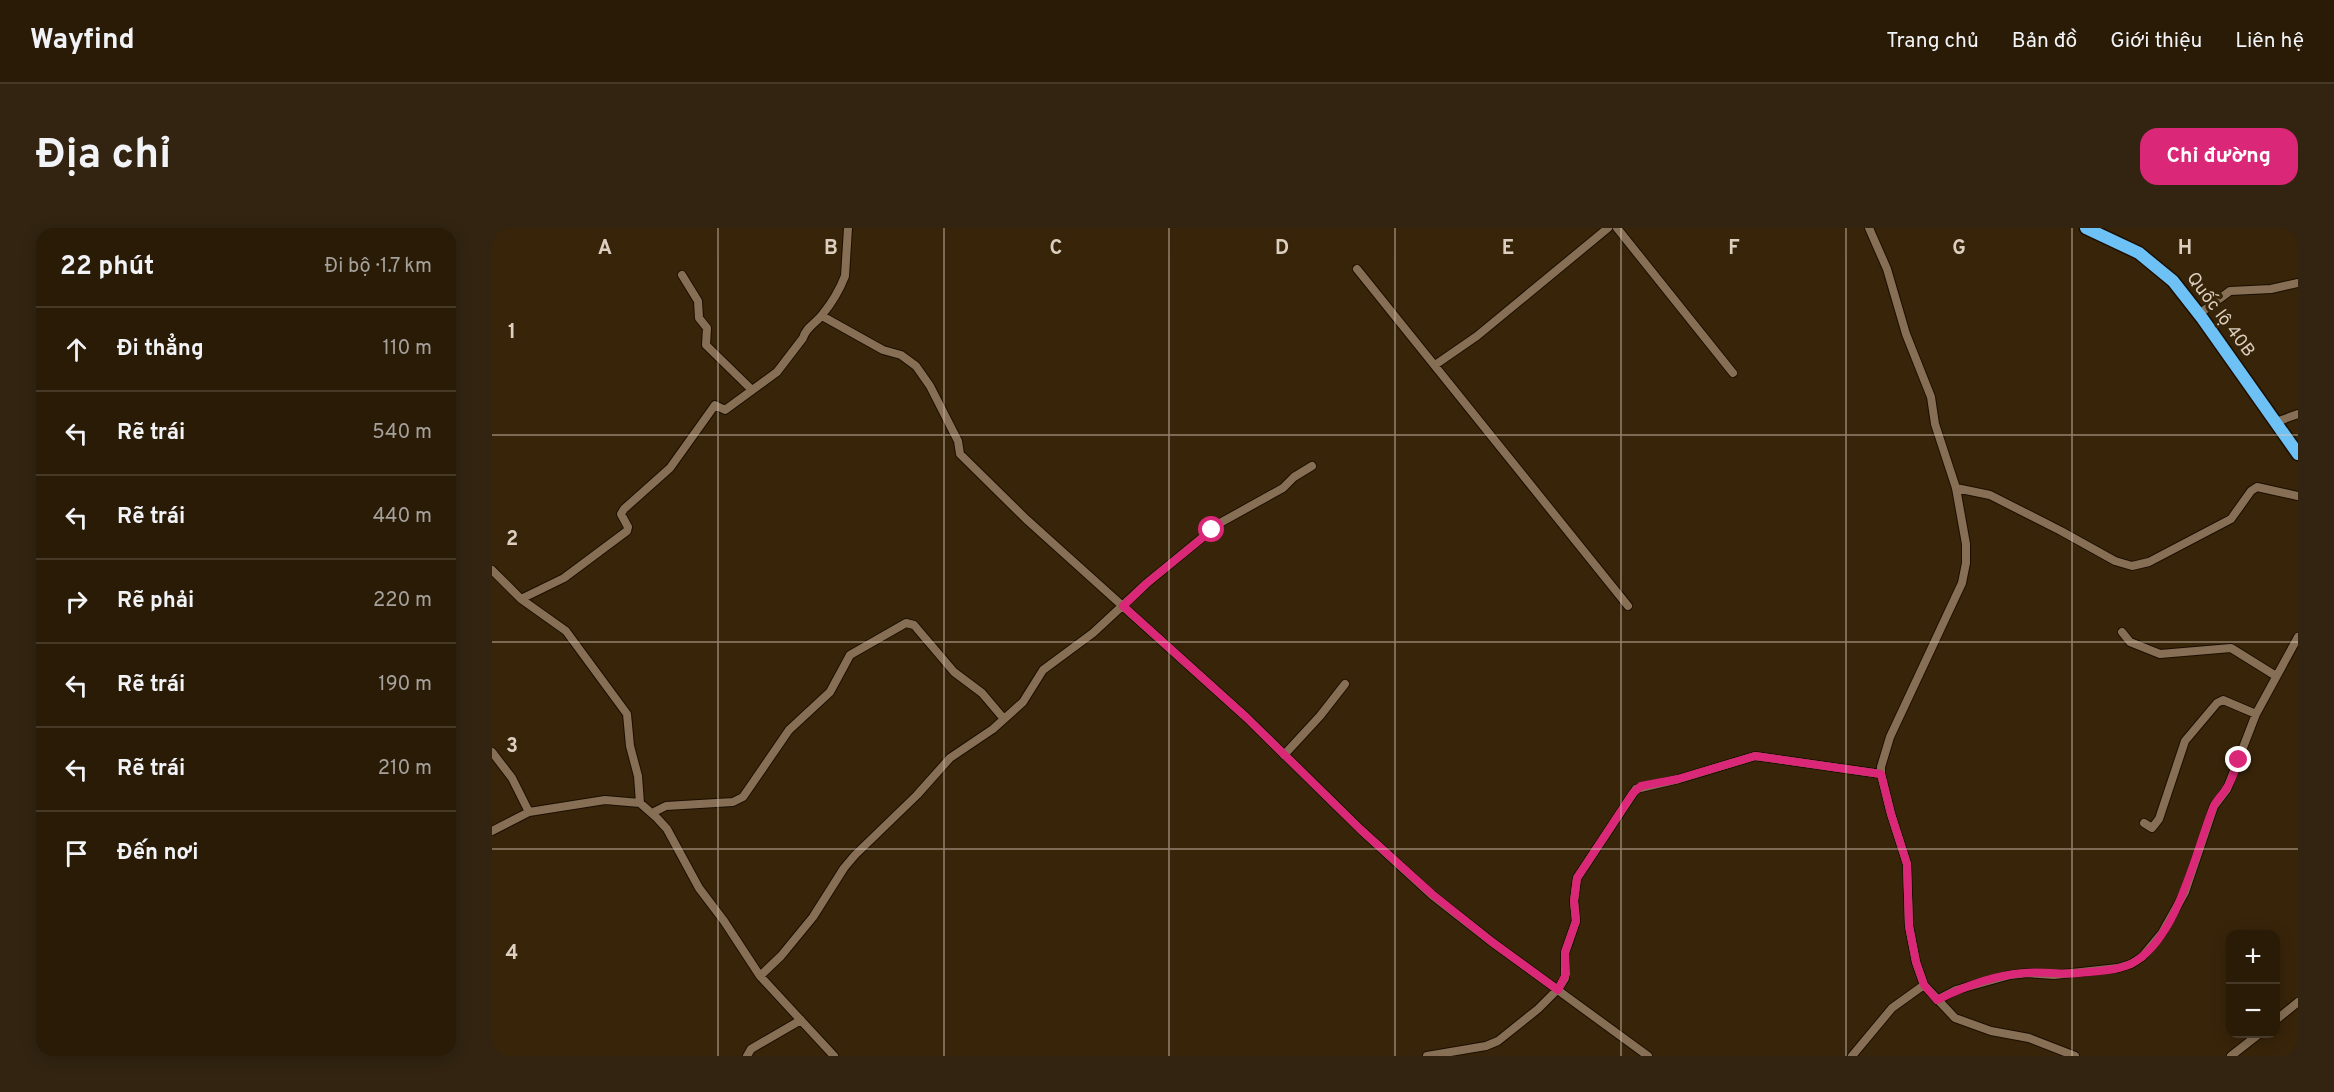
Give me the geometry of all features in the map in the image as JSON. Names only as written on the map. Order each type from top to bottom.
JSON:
[{"type":"highway","name":"Quốc lộ 40B","points":[[2086,228],[2139,253],[2173,281],[2298,454]]},
{"type":"street","points":[[522,599],[564,578],[627,531],[628,527],[621,514],[624,509],[670,468],[714,405],[725,410],[777,372],[803,338],[805,332],[822,316],[845,276],[848,228]]},
{"type":"street","points":[[1436,365],[1477,336],[1608,228]]},
{"type":"street","points":[[1617,228],[1733,373]]},
{"type":"street","points":[[1869,228],[1887,269],[1906,334],[1931,397],[1935,424],[1956,488],[1966,544],[1965,572],[1950,610],[1890,737],[1884,754],[1881,774],[1907,864],[1909,926],[1916,962],[1924,985],[1949,1014],[1962,1022],[1991,1031],[2029,1038],[2075,1056]]},
{"type":"street","points":[[1357,269],[1628,606]]},
{"type":"street","points":[[681,275],[698,301],[698,313],[707,328],[705,341],[708,349],[752,390]]},
{"type":"street","points":[[2199,314],[2230,291],[2271,289],[2298,283]]},
{"type":"street","points":[[822,316],[883,350],[901,355],[916,366],[930,386],[958,441],[962,457],[1026,519],[1247,718],[1360,829],[1432,894],[1492,942],[1648,1056]]},
{"type":"street","points":[[2276,422],[2298,414]]},
{"type":"street","points":[[759,976],[781,956],[813,917],[844,868],[855,855],[917,795],[950,758],[1004,720],[1023,702],[1043,670],[1093,633],[1147,583],[1220,524],[1283,488],[1294,477],[1312,466]]},
{"type":"street","points":[[1956,488],[1990,495],[2115,561],[2132,566],[2149,562],[2231,519],[2251,491],[2257,487],[2298,496]]},
{"type":"street","points":[[492,570],[522,599],[566,631],[627,714],[630,746],[638,776],[640,803]]},
{"type":"street","points":[[652,813],[666,807],[733,802],[743,797],[789,730],[830,693],[850,655],[906,623],[914,625],[954,672],[982,693],[1004,720]]},
{"type":"street","points":[[2122,632],[2125,639],[2130,642],[2160,654],[2231,648],[2276,676]]},
{"type":"street","points":[[1937,1000],[1956,990],[2010,975],[2027,973],[2054,975],[2118,968],[2142,957],[2162,933],[2185,892],[2214,806],[2227,789],[2256,714],[2298,637]]},
{"type":"street","points":[[1284,755],[1320,716],[1345,684]]},
{"type":"street","points":[[2144,823],[2152,828],[2159,819],[2185,741],[2217,703],[2223,700],[2256,714]]},
{"type":"street","points":[[492,752],[512,778],[529,812]]},
{"type":"street","points":[[1427,1056],[1486,1046],[1498,1041],[1558,990],[1566,974],[1565,952],[1576,921],[1574,901],[1577,878],[1636,789],[1755,756],[1881,774]]},
{"type":"street","points":[[492,831],[529,812],[605,800],[640,803],[667,829],[699,888],[724,921],[759,976],[834,1056]]},
{"type":"street","points":[[1851,1056],[1892,1008],[1907,995],[1924,985]]},
{"type":"street","points":[[2280,1017],[2298,1002]]},
{"type":"street","points":[[747,1056],[752,1049],[801,1020]]},
{"type":"street","points":[[2231,1056],[2254,1038]]},
{"type":"route","points":[[1212,530],[1147,583],[1123,606],[1247,718],[1360,829],[1432,894],[1492,942],[1558,990],[1565,978],[1565,952],[1577,917],[1574,901],[1577,878],[1633,793],[1641,786],[1678,779],[1755,756],[1881,774],[1907,864],[1909,926],[1916,962],[1924,985],[1937,1000],[1956,990],[2010,975],[2027,973],[2054,975],[2118,968],[2142,957],[2162,933],[2185,892],[2202,836],[2216,801],[2227,789],[2239,760]]}]
